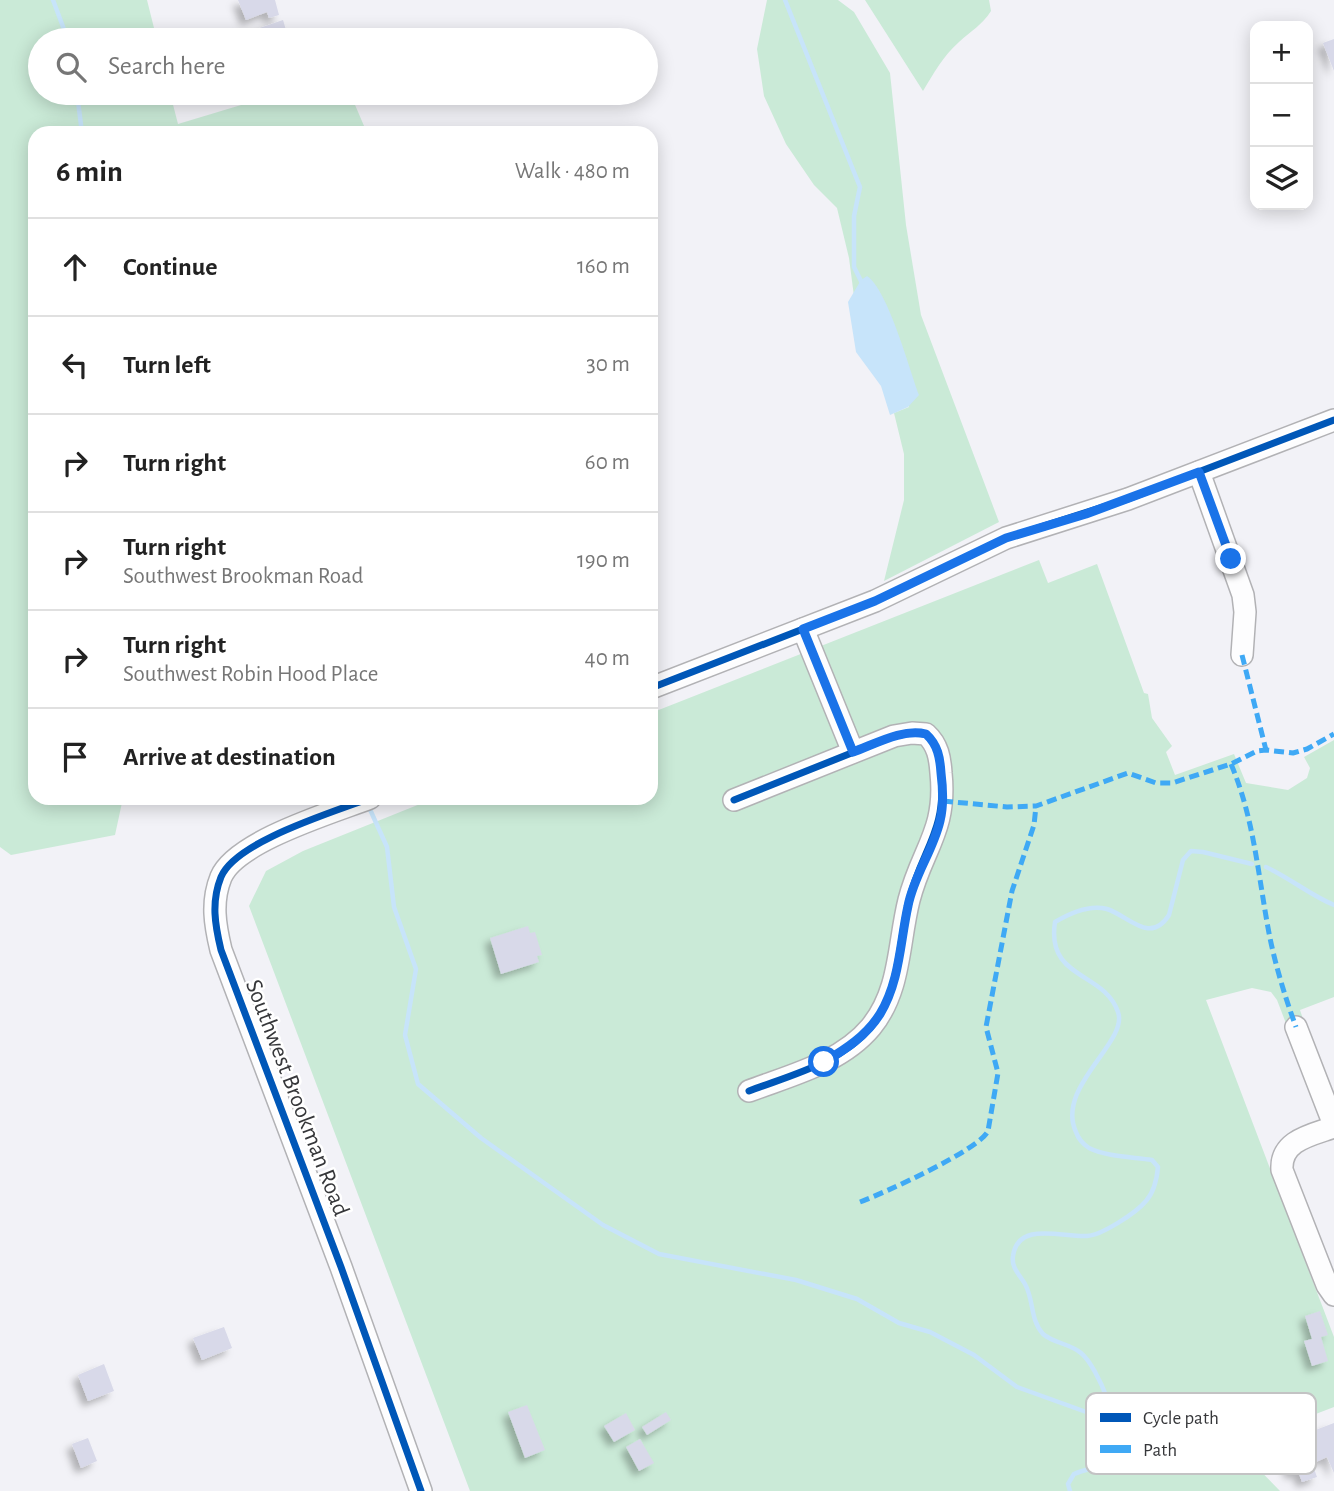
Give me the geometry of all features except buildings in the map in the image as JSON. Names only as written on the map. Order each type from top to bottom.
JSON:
[{"type":"street","points":[[658,685],[875,601],[1006,538],[1086,514],[1334,420]]},
{"type":"street","points":[[1199,472],[1244,595],[1242,655]]},
{"type":"street","points":[[803,629],[853,752]]},
{"type":"street","points":[[734,800],[894,737],[919,732],[931,739],[940,757],[943,802],[940,822],[914,884],[894,982],[880,1013],[870,1028],[850,1046],[824,1062],[749,1091]]},
{"type":"street","name":"Southwest Brookman Road","points":[[352,805],[262,841],[239,855],[222,874],[213,915],[221,950],[341,1268],[421,1491]]},
{"type":"street","points":[[1296,1027],[1334,1126],[1291,1144],[1284,1152],[1282,1170],[1326,1285],[1334,1295]]},
{"type":"green space","points":[[0,0],[147,0],[154,28],[28,28],[28,105],[173,105],[178,124],[241,105],[355,105],[364,126],[28,126],[28,805],[121,805],[115,835],[11,855],[0,847]]},
{"type":"green space","points":[[767,0],[838,0],[854,12],[890,73],[906,225],[921,315],[999,522],[884,581],[904,500],[904,454],[894,413],[909,407],[855,304],[849,258],[837,208],[814,185],[786,144],[764,96],[757,49]]},
{"type":"green space","points":[[865,0],[989,0],[991,11],[948,53],[923,91]]},
{"type":"green space","points":[[1039,560],[1048,583],[1097,564],[1144,693],[1148,694],[1152,718],[1172,746],[1166,752],[1175,775],[1234,754],[1246,783],[1288,790],[1307,778],[1310,768],[1304,757],[1334,740],[1334,997],[1300,1010],[1303,1019],[1287,1026],[1271,992],[1252,988],[1206,1000],[1334,1337],[1334,1407],[1316,1414],[1316,1393],[1086,1393],[1086,1474],[1263,1474],[1280,1491],[470,1491],[249,906],[266,871],[303,851],[418,805],[658,805],[658,710]]},
{"type":"water","points":[[867,276],[875,284],[890,313],[919,395],[908,407],[890,415],[881,386],[856,352],[848,302],[861,280]]},
{"type":"waterway","points":[[53,0],[64,28]]},
{"type":"waterway","points":[[785,0],[860,187],[854,216],[854,267],[862,283]]},
{"type":"waterway","points":[[78,105],[81,126]]},
{"type":"waterway","points":[[368,805],[387,847],[394,907],[416,969],[405,1035],[418,1084],[481,1138],[603,1225],[659,1254],[796,1280],[857,1299],[899,1323],[930,1332],[974,1355],[1017,1387],[1086,1412]]},
{"type":"waterway","points":[[1105,1393],[1095,1371],[1081,1353],[1043,1334],[1034,1316],[1028,1290],[1013,1260],[1017,1245],[1023,1238],[1033,1234],[1087,1236],[1118,1223],[1149,1197],[1155,1185],[1158,1167],[1152,1160],[1096,1151],[1079,1139],[1072,1115],[1075,1098],[1113,1037],[1118,1024],[1118,1012],[1101,989],[1067,965],[1059,955],[1055,941],[1055,922],[1080,910],[1100,908],[1115,912],[1139,926],[1154,928],[1162,924],[1169,915],[1183,860],[1191,851],[1252,864]]},
{"type":"waterway","points":[[1266,867],[1334,905]]},
{"type":"waterway","points":[[1070,1491],[1068,1484],[1074,1474],[1086,1470]]},
{"type":"marked path","points":[[1242,655],[1266,750]]},
{"type":"marked path","points":[[943,801],[1007,807],[1036,806],[1128,773],[1156,783],[1172,783],[1231,764],[1257,751],[1293,753],[1307,749],[1334,734]]},
{"type":"marked path","points":[[1231,764],[1250,826],[1274,957],[1296,1027]]},
{"type":"marked path","points":[[860,1202],[909,1181],[950,1159],[968,1149],[988,1131],[998,1073],[986,1027],[1012,891],[1034,825],[1036,806]]},
{"type":"cycle path","points":[[658,685],[875,601],[1006,538],[1128,499],[1334,420]]},
{"type":"cycle path","points":[[734,800],[894,736],[912,733],[926,734],[936,747],[941,767],[942,793],[937,825],[914,882],[893,982],[881,1013],[859,1039],[830,1059],[749,1091]]},
{"type":"cycle path","points":[[351,805],[288,829],[246,851],[230,864],[221,877],[215,914],[221,950],[341,1267],[421,1491]]},
{"type":"route","points":[[824,1062],[850,1046],[870,1028],[887,999],[898,966],[914,884],[940,822],[943,802],[940,757],[935,744],[926,734],[919,732],[894,737],[853,752],[803,629],[905,588],[1006,538],[1086,514],[1199,472],[1231,559]]}]
